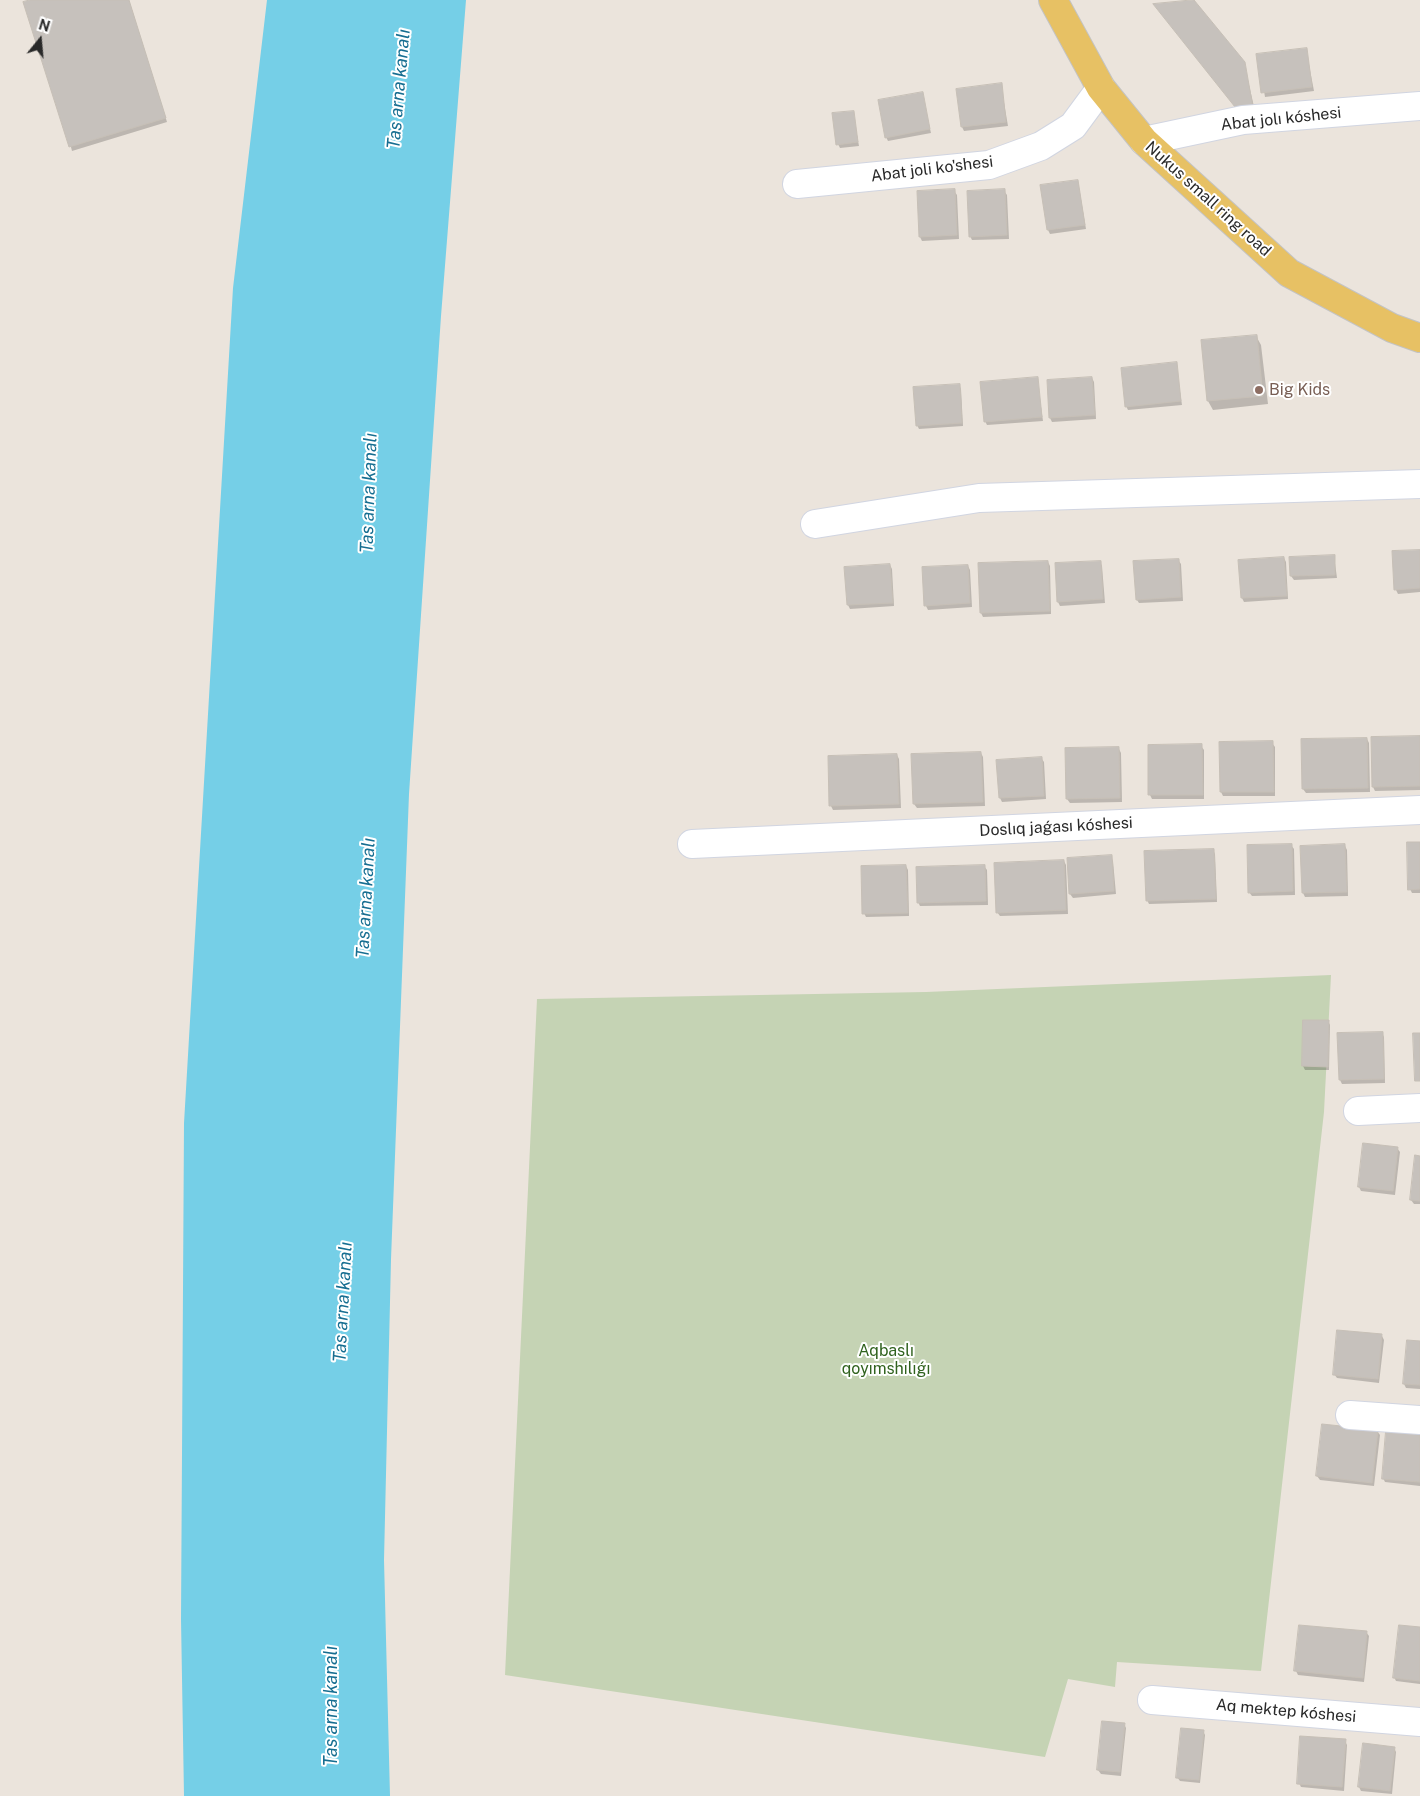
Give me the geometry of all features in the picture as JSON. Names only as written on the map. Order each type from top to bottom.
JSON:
[{"type":"main road","name":"Nukus small ring road","points":[[1053,0],[1101,88],[1144,141],[1289,274],[1392,328],[1420,338]]},
{"type":"street","name":"Abat joli ko'shesi","points":[[797,184],[989,165],[1041,146],[1072,126],[1101,88]]},
{"type":"street","name":"Abat jolı kóshesi","points":[[1144,141],[1243,120],[1420,106]]},
{"type":"street","points":[[815,524],[979,498],[1420,484]]},
{"type":"street","name":"Doslıq jaǵası kóshesi","points":[[692,844],[1420,810]]},
{"type":"street","points":[[1358,1111],[1420,1108]]},
{"type":"street","points":[[1350,1415],[1420,1420]]},
{"type":"street","name":"Aq mektep kóshesi","points":[[1152,1700],[1420,1722]]},
{"type":"green space","name":"Aqbaslı qoyımshılıǵı","points":[[1331,975],[1324,1112],[1261,1671],[1117,1662],[1115,1687],[1068,1679],[1045,1757],[505,1675],[537,999],[926,992]]},
{"type":"water","name":"Tas arna kanalı","points":[[267,0],[466,0],[441,316],[409,794],[391,1259],[384,1560],[390,1796],[184,1796],[181,1619],[184,1123],[233,288]]},
{"type":"building","points":[[30,0],[129,0],[166,118],[69,147],[23,2]]},
{"type":"building","points":[[1194,0],[1245,62],[1253,108],[1235,107],[1153,4]]},
{"type":"building","points":[[1307,48],[1312,87],[1261,93],[1256,54]]},
{"type":"building","points":[[1002,83],[1006,122],[961,127],[956,89]]},
{"type":"building","points":[[923,92],[930,129],[885,138],[878,100]]},
{"type":"building","points":[[854,111],[858,142],[836,145],[832,113]]},
{"type":"building","points":[[1078,180],[1085,225],[1047,230],[1040,185]]},
{"type":"building","points":[[955,189],[957,235],[919,237],[917,191]]},
{"type":"building","points":[[1005,189],[1007,235],[969,237],[967,191]]},
{"type":"building","points":[[1257,335],[1263,396],[1207,401],[1201,340]]},
{"type":"building","points":[[1177,362],[1181,401],[1125,407],[1121,368]]},
{"type":"building","points":[[1038,377],[1042,417],[984,422],[980,382]]},
{"type":"building","points":[[1092,377],[1095,415],[1049,418],[1047,380]]},
{"type":"building","points":[[960,384],[962,423],[916,426],[913,387]]},
{"type":"building","points":[[1420,550],[1420,588],[1394,590],[1392,551]]},
{"type":"building","points":[[1335,555],[1335,575],[1290,576],[1289,557]]},
{"type":"building","points":[[1284,557],[1287,596],[1241,598],[1238,560]]},
{"type":"building","points":[[1179,559],[1181,597],[1136,600],[1133,561]]},
{"type":"building","points":[[1048,561],[1050,611],[980,613],[978,563]]},
{"type":"building","points":[[1101,561],[1103,599],[1057,602],[1055,563]]},
{"type":"building","points":[[890,564],[893,603],[847,605],[844,567]]},
{"type":"building","points":[[968,565],[970,603],[924,606],[922,567]]},
{"type":"building","points":[[1420,736],[1420,786],[1372,787],[1371,737]]},
{"type":"building","points":[[1367,738],[1368,788],[1302,789],[1301,739]]},
{"type":"building","points":[[1273,741],[1274,792],[1220,792],[1219,742]]},
{"type":"building","points":[[1202,744],[1203,795],[1148,795],[1148,745]]},
{"type":"building","points":[[1119,747],[1120,798],[1066,799],[1065,748]]},
{"type":"building","points":[[981,752],[983,802],[913,804],[911,754]]},
{"type":"building","points":[[897,754],[899,804],[829,806],[828,756]]},
{"type":"building","points":[[1042,757],[1044,796],[999,798],[996,760]]},
{"type":"building","points":[[1407,842],[1420,842],[1420,889],[1408,890]]},
{"type":"building","points":[[1292,844],[1293,891],[1248,893],[1247,845]]},
{"type":"building","points":[[1345,844],[1347,892],[1302,893],[1300,846]]},
{"type":"building","points":[[1214,849],[1216,899],[1146,901],[1144,851]]},
{"type":"building","points":[[1112,855],[1114,891],[1069,894],[1067,858]]},
{"type":"building","points":[[1064,860],[1066,910],[996,913],[994,863]]},
{"type":"building","points":[[906,865],[908,913],[862,914],[861,866]]},
{"type":"building","points":[[985,865],[986,901],[917,903],[916,867]]},
{"type":"building","points":[[1303,1020],[1329,1020],[1328,1067],[1302,1066]]},
{"type":"building","points":[[1383,1032],[1384,1079],[1339,1080],[1337,1033]]},
{"type":"building","points":[[1413,1033],[1420,1033],[1420,1081],[1415,1081]]},
{"type":"building","points":[[1363,1143],[1398,1147],[1393,1191],[1358,1187]]},
{"type":"building","points":[[1415,1155],[1420,1156],[1420,1201],[1410,1200]]},
{"type":"building","points":[[1337,1330],[1382,1334],[1378,1379],[1333,1375]]},
{"type":"building","points":[[1407,1340],[1420,1341],[1420,1385],[1403,1384]]},
{"type":"building","points":[[1322,1424],[1378,1430],[1372,1483],[1316,1476]]},
{"type":"building","points":[[1386,1431],[1420,1435],[1420,1482],[1382,1479]]},
{"type":"building","points":[[1299,1625],[1367,1631],[1363,1678],[1294,1671]]},
{"type":"building","points":[[1399,1625],[1420,1627],[1420,1681],[1393,1678]]},
{"type":"building","points":[[1102,1721],[1125,1723],[1120,1772],[1097,1770]]},
{"type":"building","points":[[1181,1728],[1204,1730],[1199,1780],[1176,1778]]},
{"type":"building","points":[[1300,1736],[1346,1739],[1342,1787],[1297,1784]]},
{"type":"building","points":[[1363,1743],[1395,1747],[1390,1791],[1358,1787]]},
{"type":"place","name":"Big Kids","points":[[1259,390]]}]
